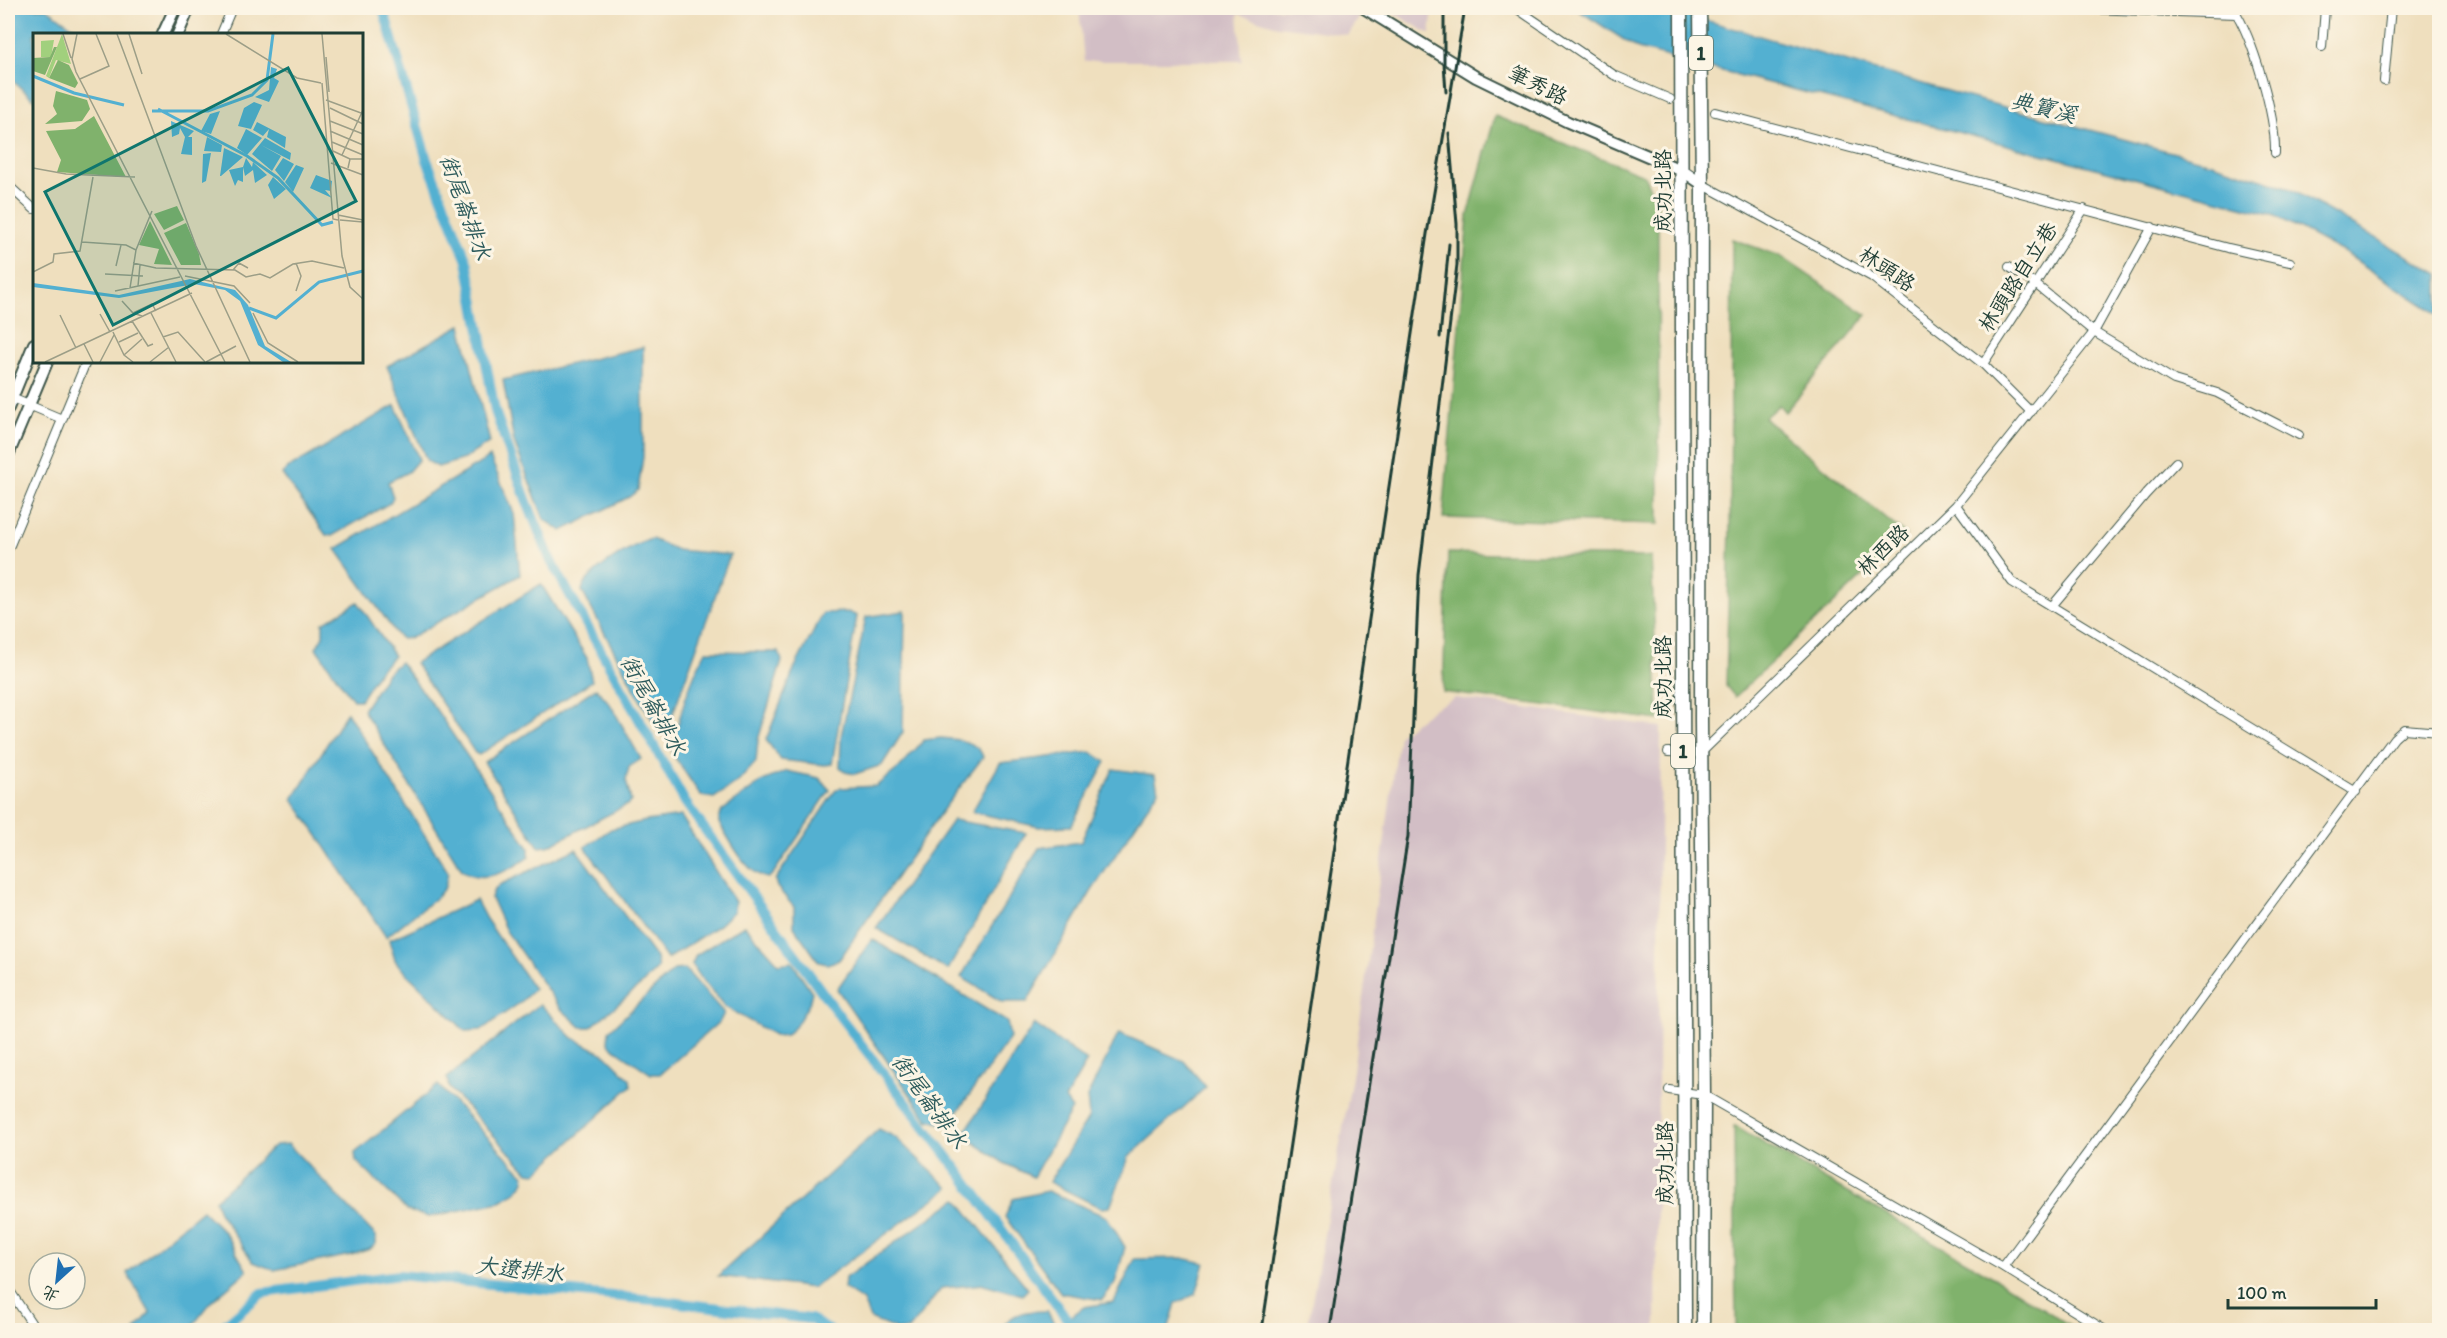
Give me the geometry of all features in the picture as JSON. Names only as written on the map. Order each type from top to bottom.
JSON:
[{"type":"main road","name":"1","points":[[1676,97],[1681,8]]},
{"type":"main road","name":"成功北路","points":[[1700,8],[1703,1330]]},
{"type":"main road","name":"成功北路","points":[[1676,97],[1683,171],[1685,1330]]},
{"type":"street","points":[[163,33],[175,8]]},
{"type":"street","points":[[178,33],[189,8]]},
{"type":"street","points":[[221,33],[232,8]]},
{"type":"street","name":"筆秀路","points":[[1364,8],[1476,77],[1568,122],[1683,171],[1702,184]]},
{"type":"street","points":[[1516,8],[1614,75],[1676,97]]},
{"type":"street","points":[[2057,8],[2235,11],[2258,67],[2270,112],[2275,153]]},
{"type":"street","points":[[2322,46],[2325,8]]},
{"type":"street","points":[[2384,81],[2391,8]]},
{"type":"street","points":[[1715,112],[2290,262]]},
{"type":"street","points":[[8,184],[33,208]]},
{"type":"street","name":"林頭路","points":[[1702,184],[1872,277],[1983,364],[2031,412]]},
{"type":"street","name":"林頭路自立巷","points":[[1983,364],[2084,209]]},
{"type":"street","name":"林西路","points":[[1701,753],[1956,505],[2094,332],[2152,227]]},
{"type":"street","points":[[2009,267],[2094,332],[2174,380],[2217,393],[2299,435]]},
{"type":"street","points":[[33,346],[9,399],[62,419]]},
{"type":"street","points":[[8,455],[46,363]]},
{"type":"street","points":[[8,550],[86,363]]},
{"type":"street","points":[[2052,606],[2146,494],[2176,462]]},
{"type":"street","points":[[1956,505],[2012,582],[2356,792]]},
{"type":"street","points":[[2003,1268],[2394,738],[2404,729],[2439,732]]},
{"type":"street","points":[[1668,752],[1701,753]]},
{"type":"street","points":[[1669,1090],[1704,1095],[2003,1268],[2105,1330]]},
{"type":"street","points":[[8,1288],[36,1330]]},
{"type":"shaded area","points":[[1079,8],[1347,8],[1361,15],[1348,35],[1278,26],[1238,14],[1242,61],[1084,61]]},
{"type":"shaded area","points":[[1385,8],[1433,8],[1430,34]]},
{"type":"shaded area","points":[[1455,698],[1661,727],[1656,1330],[1307,1330],[1353,1071],[1399,735],[1433,709]]},
{"type":"green space","points":[[1495,116],[1644,175],[1658,206],[1659,524],[1443,518],[1468,216]]},
{"type":"green space","points":[[1732,239],[1780,256],[1867,315],[1785,412],[1779,405],[1764,418],[1906,535],[1735,697],[1726,686],[1730,525]]},
{"type":"green space","points":[[1448,553],[1651,557],[1659,720],[1443,692]]},
{"type":"green space","points":[[1734,1126],[1988,1274],[2077,1330],[1736,1330]]},
{"type":"water","points":[[8,8],[46,8],[82,33],[33,33],[33,98],[8,77]]},
{"type":"water","points":[[1575,8],[1664,8],[1971,98],[2212,163],[2287,187],[2439,274],[2439,315],[2345,253],[2272,214],[1638,49]]},
{"type":"water","points":[[461,325],[490,442],[464,459],[438,467],[427,461],[387,366]]},
{"type":"water","points":[[643,347],[643,457],[638,490],[629,497],[562,531],[544,519],[514,442],[503,380]]},
{"type":"water","points":[[395,405],[419,459],[408,472],[388,482],[393,497],[390,503],[332,536],[326,535],[282,474]]},
{"type":"water","points":[[490,457],[514,513],[520,575],[410,638],[402,639],[336,549]]},
{"type":"water","points":[[652,539],[677,550],[730,555],[668,727],[660,732],[582,591],[591,576],[611,560],[634,546]]},
{"type":"water","points":[[541,584],[587,658],[592,681],[479,755],[475,753],[415,663]]},
{"type":"water","points":[[358,602],[394,656],[379,671],[360,700],[353,700],[316,648],[323,636],[323,623]]},
{"type":"water","points":[[905,611],[903,732],[882,765],[855,774],[845,772],[840,767],[841,736],[866,617]]},
{"type":"water","points":[[848,612],[857,616],[832,764],[781,760],[766,740],[795,667],[823,613]]},
{"type":"water","points":[[706,651],[779,652],[782,661],[758,740],[756,762],[739,781],[714,798],[701,796],[672,753],[685,700]]},
{"type":"water","points":[[400,662],[435,708],[529,848],[529,857],[513,867],[487,876],[478,876],[462,870],[363,710],[387,673]]},
{"type":"water","points":[[596,688],[610,704],[641,759],[629,767],[626,780],[631,801],[548,846],[539,847],[484,762]]},
{"type":"water","points":[[347,712],[448,872],[445,887],[437,897],[386,937],[293,799]]},
{"type":"water","points":[[941,738],[972,744],[977,747],[983,757],[942,811],[839,960],[827,964],[819,962],[794,927],[794,907],[777,887],[775,880],[835,791],[840,788],[876,786],[899,768],[924,740]]},
{"type":"water","points":[[1091,752],[1106,762],[1071,826],[1039,827],[972,812],[1000,763]]},
{"type":"water","points":[[1113,769],[1155,775],[1158,791],[1091,892],[1027,1002],[1002,1002],[961,977],[1039,848],[1081,842]]},
{"type":"water","points":[[787,771],[819,778],[830,790],[768,878],[760,876],[746,864],[719,823],[719,818],[722,811],[763,781]]},
{"type":"water","points":[[681,816],[735,902],[734,911],[719,925],[667,959],[585,847],[611,829]]},
{"type":"water","points":[[953,820],[1026,833],[948,970],[876,928]]},
{"type":"water","points":[[576,849],[656,958],[658,968],[591,1027],[581,1027],[560,1008],[506,931],[491,898],[499,885]]},
{"type":"water","points":[[476,900],[486,919],[534,989],[521,1002],[481,1030],[466,1031],[401,968],[395,960],[389,940]]},
{"type":"water","points":[[744,925],[779,964],[792,962],[812,992],[809,1004],[795,1027],[786,1035],[776,1036],[725,1007],[692,964],[696,955]]},
{"type":"water","points":[[872,939],[1007,1022],[1010,1038],[948,1125],[928,1120],[837,989]]},
{"type":"water","points":[[685,969],[724,1013],[720,1021],[660,1074],[651,1074],[612,1047],[608,1042],[609,1031],[674,970]]},
{"type":"water","points":[[540,1004],[573,1038],[606,1055],[630,1079],[631,1086],[536,1173],[528,1172],[449,1088],[447,1078]]},
{"type":"water","points":[[1034,1024],[1087,1061],[1065,1099],[1072,1109],[1033,1177],[1004,1163],[963,1135]]},
{"type":"water","points":[[1119,1033],[1184,1061],[1206,1087],[1129,1157],[1110,1207],[1101,1208],[1049,1182],[1089,1117],[1087,1097]]},
{"type":"water","points":[[438,1085],[524,1175],[525,1181],[516,1192],[499,1202],[429,1217],[408,1211],[356,1161],[355,1153]]},
{"type":"water","points":[[879,1129],[895,1137],[949,1188],[812,1288],[718,1276]]},
{"type":"water","points":[[288,1144],[376,1236],[376,1244],[370,1249],[351,1255],[274,1270],[253,1262],[219,1212],[215,1200],[275,1145]]},
{"type":"water","points":[[1047,1191],[1107,1217],[1125,1247],[1115,1283],[1102,1300],[1061,1293],[1005,1217],[1013,1199]]},
{"type":"water","points":[[957,1199],[1028,1289],[1022,1295],[984,1284],[942,1288],[908,1330],[898,1330],[870,1319],[863,1301],[844,1288],[845,1278]]},
{"type":"water","points":[[202,1210],[225,1233],[247,1271],[212,1301],[189,1330],[135,1330],[150,1313],[127,1273]]},
{"type":"water","points":[[1182,1258],[1205,1263],[1196,1294],[1176,1303],[1168,1330],[1080,1330],[1069,1318],[1084,1307],[1114,1302],[1135,1259]]},
{"type":"water","points":[[1047,1311],[1058,1330],[1001,1330],[1009,1319],[1021,1313]]},
{"type":"waterway","name":"街尾崙排水","points":[[383,8],[427,160],[467,261],[495,411],[527,502],[551,561],[685,802],[841,1018],[964,1178],[1075,1330]]},
{"type":"waterway","name":"大遼排水","points":[[219,1330],[262,1293],[399,1275],[663,1301],[810,1319],[829,1330]]},
{"type":"railway","points":[[1444,8],[1446,92]]},
{"type":"railway","points":[[1262,1330],[1427,234],[1465,8]]},
{"type":"railway","points":[[1330,1330],[1408,836],[1419,575],[1457,265],[1457,224],[1449,133]]},
{"type":"railway","points":[[1440,337],[1449,244]]},
{"type":"water label","name":"典寶溪","points":[[2044,107]]}]
